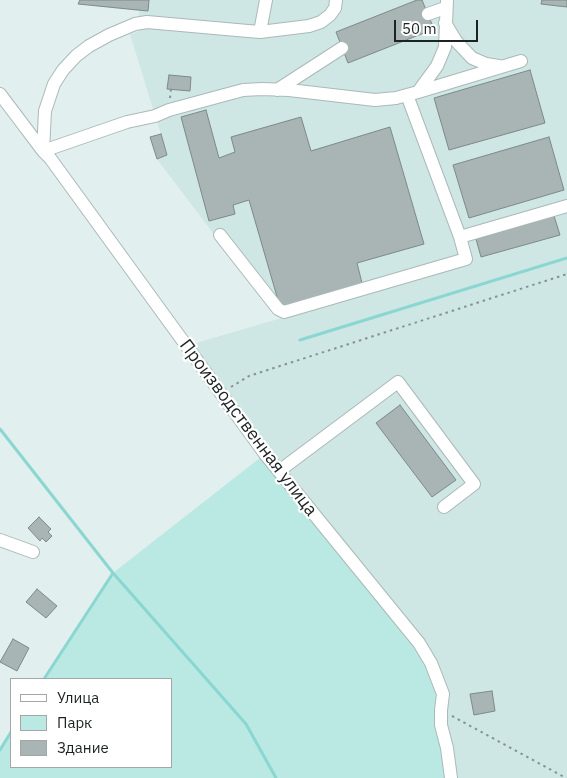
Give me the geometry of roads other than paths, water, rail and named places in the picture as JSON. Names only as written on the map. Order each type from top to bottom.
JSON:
[{"type":"street","points":[[260,32],[266,0]]},
{"type":"street","points":[[336,0],[332,13],[318,24],[260,32],[146,22],[121,30],[96,42],[69,62],[50,92],[44,118],[43,151],[127,122],[155,116],[169,110],[228,93],[253,89],[277,90],[375,100],[412,93],[522,61]]},
{"type":"street","points":[[412,93],[441,57],[444,47],[446,4],[428,14]]},
{"type":"street","points":[[446,23],[456,41],[472,58],[486,64],[504,66]]},
{"type":"street","points":[[277,90],[342,48]]},
{"type":"street","points":[[220,235],[278,308],[284,312],[466,259],[412,93]]},
{"type":"street","name":"Производственная улица","points":[[0,94],[50,158],[279,471],[419,643],[431,663],[443,694],[441,725],[447,748],[451,778]]},
{"type":"street","points":[[460,237],[567,206]]},
{"type":"street","points":[[279,471],[398,382],[474,484],[444,506]]},
{"type":"street","points":[[0,540],[33,552]]},
{"type":"waterway","points":[[300,340],[567,258]]},
{"type":"waterway","points":[[0,429],[113,573]]},
{"type":"waterway","points":[[45,678],[113,573],[246,724],[276,778]]},
{"type":"waterway","points":[[0,750],[10,734]]}]
